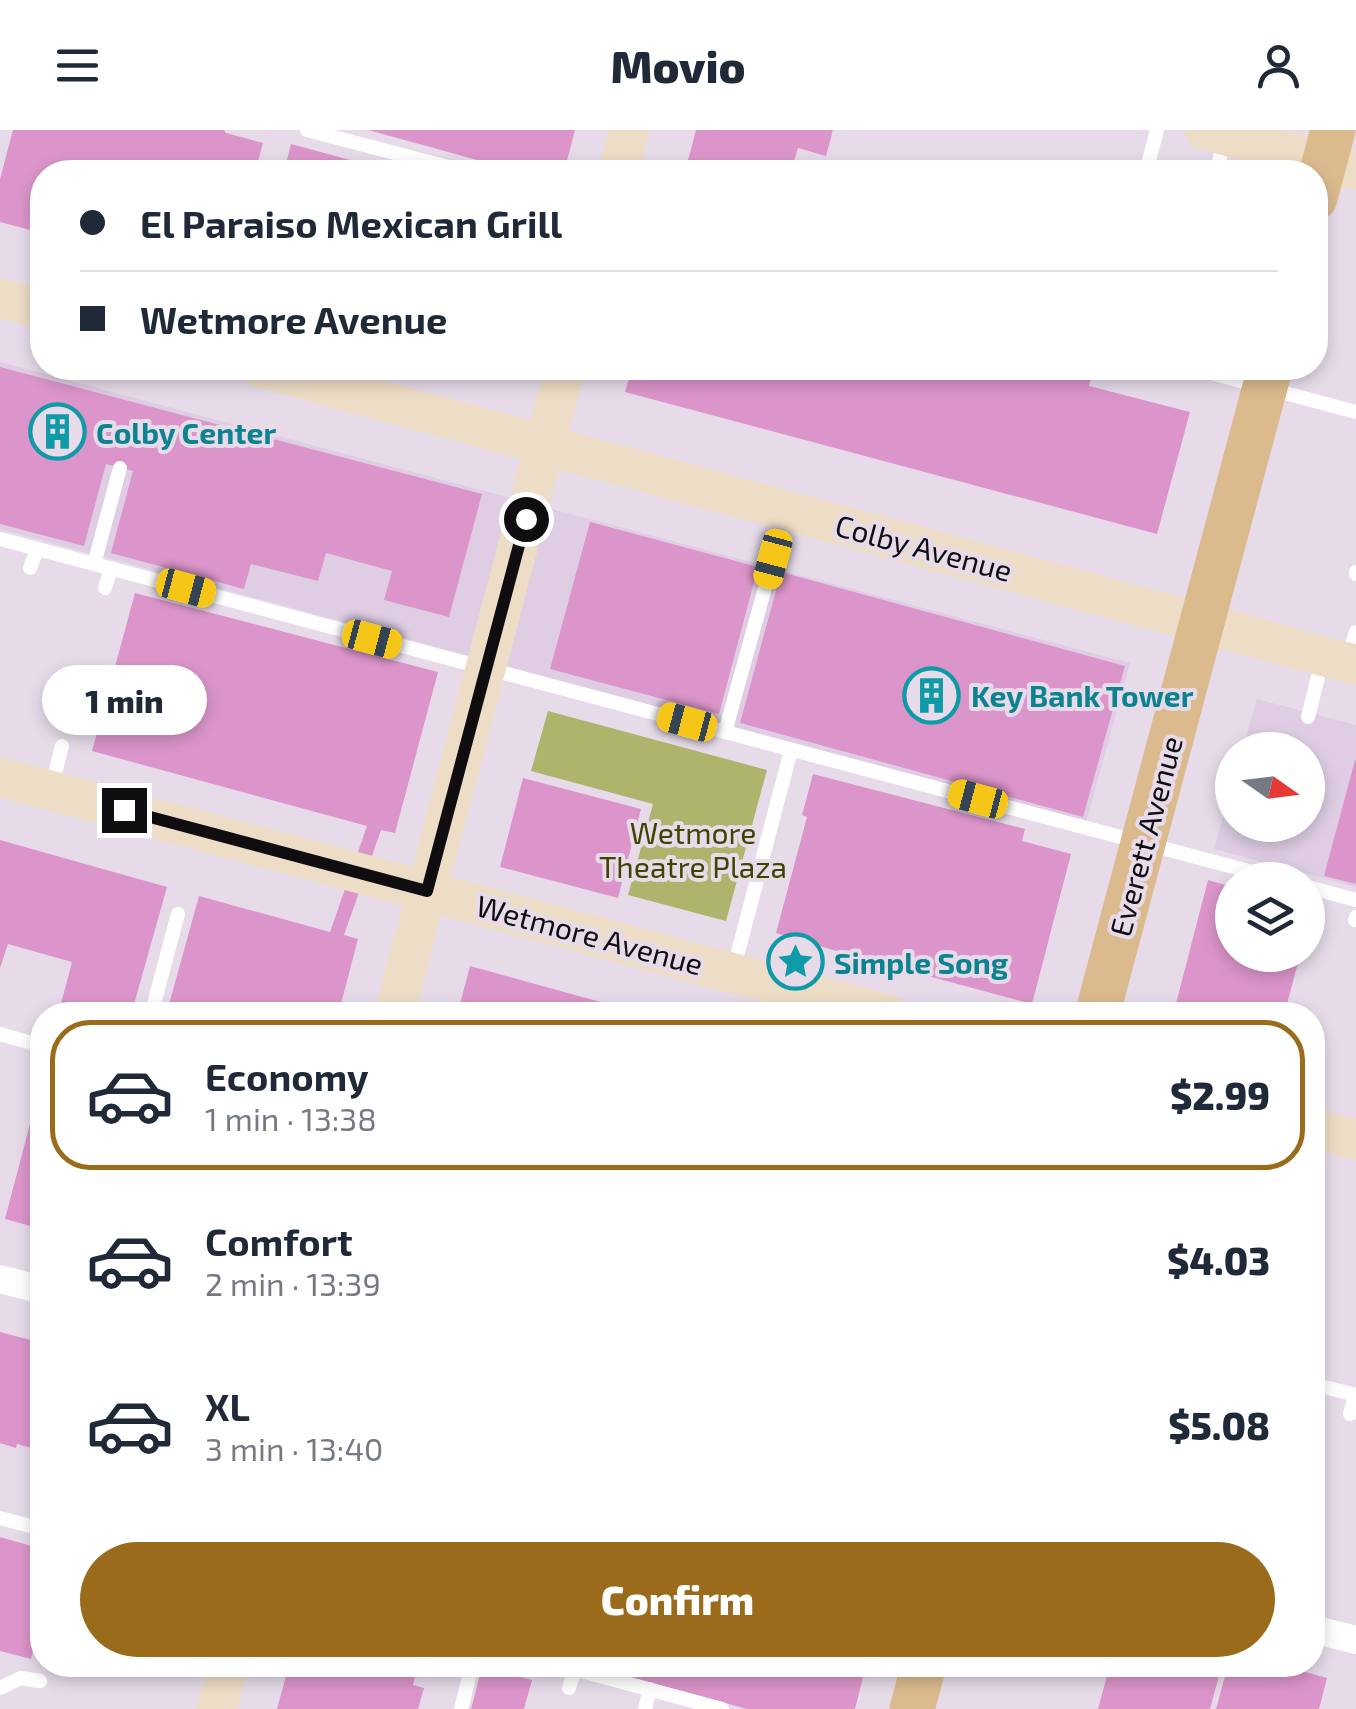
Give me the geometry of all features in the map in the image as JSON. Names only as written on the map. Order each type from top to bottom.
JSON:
[{"type":"main road","name":"Everett Avenue","points":[[1100,1002],[1266,380]]},
{"type":"main road","points":[[912,1709],[921,1677]]},
{"type":"street","points":[[621,160],[629,130]]},
{"type":"street","points":[[1216,146],[1301,160]]},
{"type":"street","points":[[0,298],[30,306]]},
{"type":"street","name":"Colby Avenue","points":[[307,380],[1202,623],[1346,654]]},
{"type":"street","points":[[397,1002],[563,380]]},
{"type":"street","name":"Wetmore Avenue","points":[[0,777],[842,1002]]},
{"type":"street","points":[[1325,1132],[1356,1140]]},
{"type":"street","points":[[0,1279],[30,1287]]},
{"type":"street","points":[[1325,1632],[1356,1640]]},
{"type":"street","points":[[217,1709],[225,1677]]},
{"type":"lane","points":[[307,130],[421,160]]},
{"type":"lane","points":[[1149,160],[1157,130]]},
{"type":"lane","points":[[1275,380],[1356,412]]},
{"type":"lane","points":[[94,564],[120,468]]},
{"type":"lane","points":[[0,539],[1143,842],[1238,862]]},
{"type":"lane","points":[[30,568],[36,549]]},
{"type":"lane","points":[[725,732],[773,559]]},
{"type":"lane","points":[[105,588],[111,568]]},
{"type":"lane","points":[[1308,718],[1346,654]]},
{"type":"lane","points":[[50,790],[62,746]]},
{"type":"lane","points":[[733,972],[792,750]]},
{"type":"lane","points":[[1325,892],[1356,900]]},
{"type":"lane","points":[[154,1002],[178,914]]},
{"type":"lane","points":[[0,1034],[30,1043]]},
{"type":"lane","points":[[1325,1387],[1355,1395],[1350,1414]]},
{"type":"lane","points":[[0,1518],[30,1526]]},
{"type":"lane","points":[[461,1709],[469,1677]]},
{"type":"lane","points":[[570,1688],[572,1677]]},
{"type":"lane","points":[[604,1677],[722,1709]]},
{"type":"lane","points":[[0,1688],[22,1678],[40,1682]]},
{"type":"lane","points":[[644,1709],[650,1689]]},
{"type":"shaded area","points":[[0,362],[30,370],[30,380],[68,380],[1130,663],[1086,823],[0,529]]},
{"type":"shaded area","points":[[1257,699],[1356,725],[1356,887],[1325,879],[1325,862],[1263,862],[1214,849],[1216,842],[1325,842],[1325,732],[1247,732]]},
{"type":"green space","name":"Wetmore Theatre Plaza","points":[[548,711],[767,770],[726,921],[628,895],[653,804],[531,771]]},
{"type":"building","points":[[13,130],[224,130],[263,143],[258,160],[30,160],[30,230],[0,222],[0,179]]},
{"type":"building","points":[[368,130],[575,130],[567,160],[477,160]]},
{"type":"building","points":[[696,130],[833,130],[826,156],[798,148],[794,160],[688,160]]},
{"type":"building","points":[[291,144],[350,160],[287,160]]},
{"type":"building","points":[[0,367],[30,375],[30,380],[49,380],[482,494],[449,617],[384,600],[392,571],[326,553],[318,581],[251,564],[244,589],[111,553],[133,471],[106,464],[84,546],[0,524]]},
{"type":"building","points":[[628,380],[1091,380],[1089,386],[1190,412],[1157,534],[625,392]]},
{"type":"building","points":[[590,522],[758,567],[719,714],[550,669]]},
{"type":"building","name":"Key Bank Tower","points":[[781,572],[1125,666],[1083,817],[740,723]]},
{"type":"building","points":[[135,593],[438,672],[395,833],[381,830],[344,935],[358,939],[341,1002],[170,1002],[199,896],[330,932],[367,826],[92,751]]},
{"type":"building","points":[[1356,760],[1356,884],[1325,876]]},
{"type":"building","points":[[813,774],[1025,829],[1022,841],[1071,854],[1033,1002],[909,971],[910,964],[880,964],[776,933],[807,817],[802,815]]},
{"type":"building","points":[[523,778],[641,809],[618,898],[500,867]]},
{"type":"building","points":[[0,840],[167,887],[135,1002],[61,1002],[72,962],[8,944],[0,968]]},
{"type":"building","points":[[1208,880],[1215,882],[1215,972],[1295,972],[1287,1002],[1176,1002]]},
{"type":"building","points":[[470,966],[600,1002],[460,1002]]},
{"type":"building","points":[[30,1124],[30,1226],[5,1219]]},
{"type":"building","points":[[0,1332],[30,1340],[30,1448],[0,1443]]},
{"type":"building","points":[[0,1537],[30,1546],[30,1659],[0,1651]]},
{"type":"building","points":[[286,1677],[415,1677],[413,1685],[424,1688],[418,1709],[277,1709]]},
{"type":"building","points":[[479,1677],[532,1680],[524,1709],[471,1709]]},
{"type":"building","points":[[630,1677],[863,1677],[855,1709],[747,1709]]},
{"type":"building","points":[[1107,1677],[1219,1677],[1210,1709],[1098,1709]]},
{"type":"building","points":[[1225,1677],[1327,1678],[1319,1709],[1216,1709]]},
{"type":"place","name":"Colby Center","points":[[57,432]]},
{"type":"place","name":"Key Bank Tower","points":[[932,695]]},
{"type":"place","name":"Simple Song","points":[[795,962]]},
{"type":"route","points":[[124,810],[427,891],[526,519]]}]
